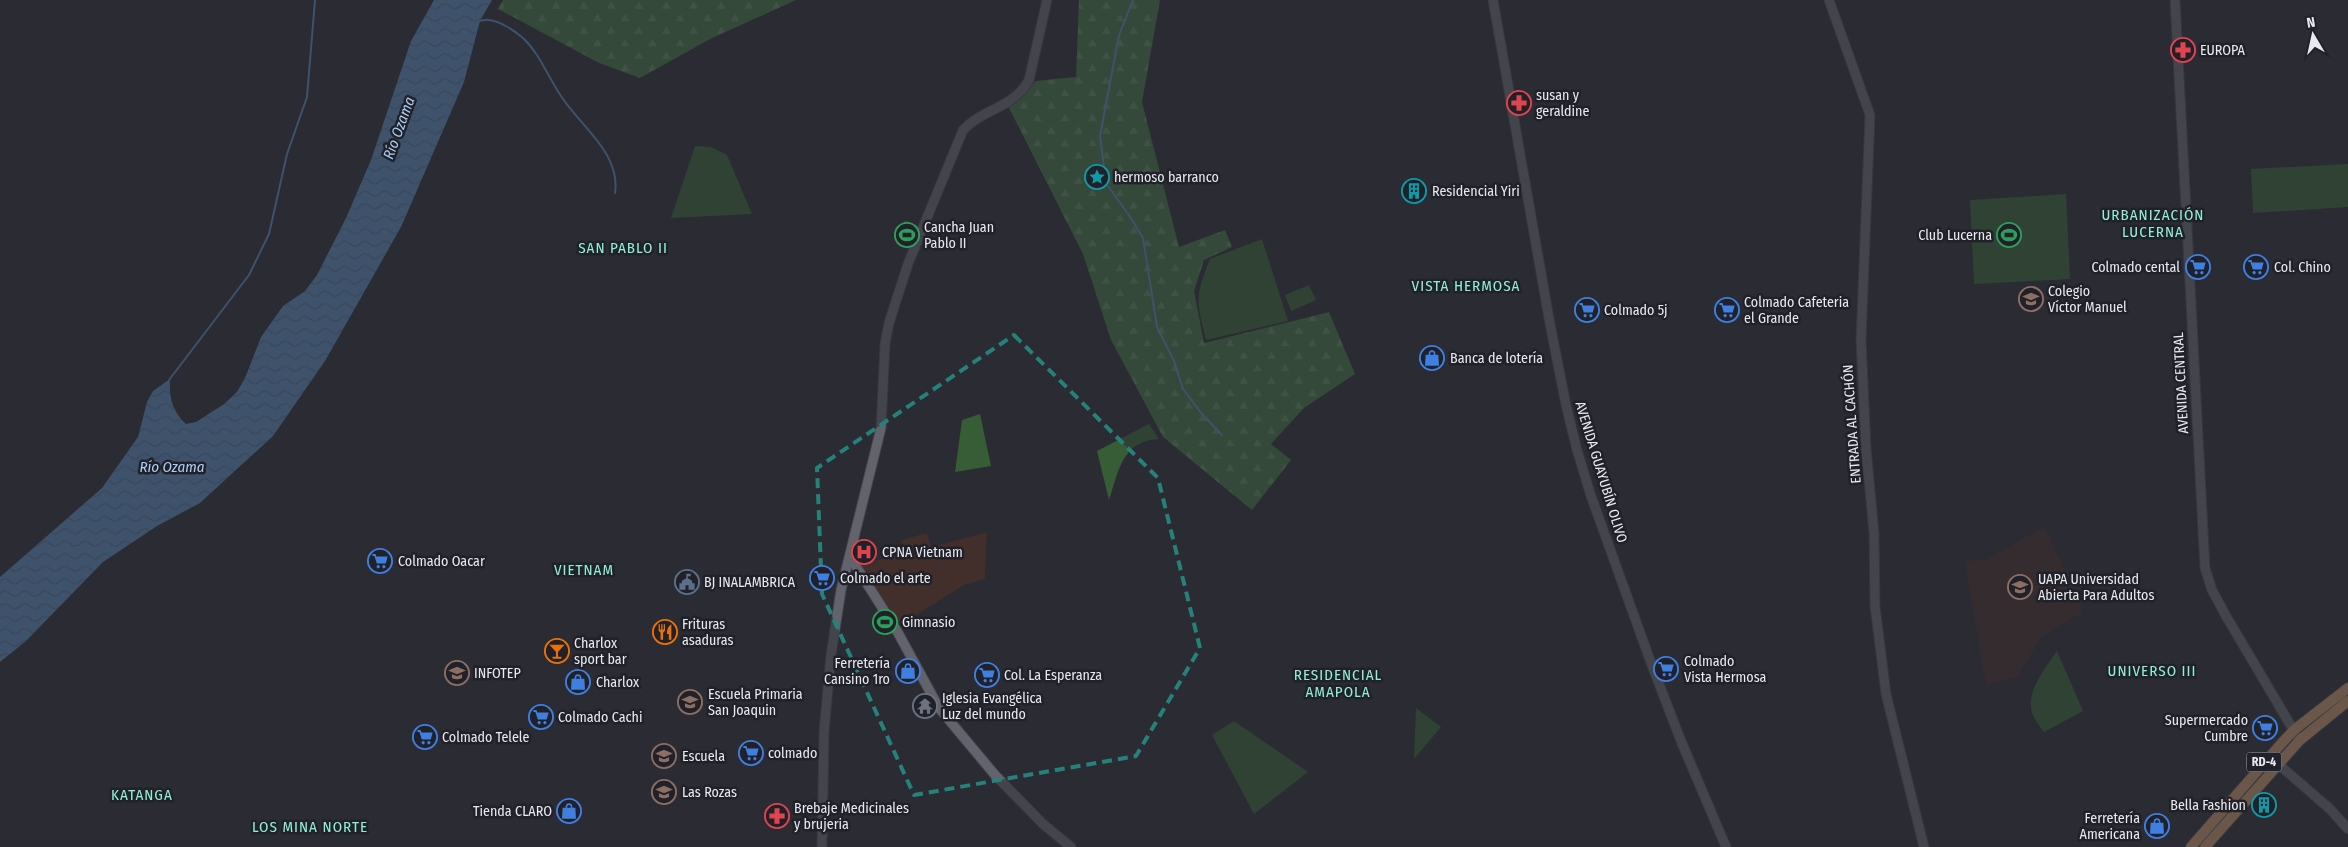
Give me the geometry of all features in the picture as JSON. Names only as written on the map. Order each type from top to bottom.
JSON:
[{"type":"main road","points":[[822,847],[824,732],[830,673],[842,590],[881,428],[885,344],[889,323],[905,273],[963,130],[973,122],[1015,99],[1024,90],[1029,80],[1048,0]]},
{"type":"main road","name":"AVENIDA GUAYUBÍN OLIVO","points":[[1493,0],[1548,314],[1577,450],[1594,504],[1658,680],[1681,741],[1726,847]]},
{"type":"main road","name":"ENTRADA AL CACHÓN","points":[[1829,0],[1870,115],[1861,340],[1866,448],[1874,532],[1875,606],[1886,694],[1924,847]]},
{"type":"main road","name":"AVENIDA CENTRAL","points":[[2175,0],[2205,568],[2212,590],[2226,616],[2300,740]]},
{"type":"main road","points":[[850,557],[897,631],[939,708],[995,775],[1043,824],[1071,847]]},
{"type":"main road","name":"RD-4","points":[[2191,847],[2294,730],[2348,688]]},
{"type":"main road","name":"RD-4","points":[[2204,847],[2300,740],[2348,701]]},
{"type":"main road","points":[[2278,764],[2329,808],[2348,830]]},
{"type":"highlighted area","points":[[1014,335],[1158,478],[1200,648],[1136,756],[914,795],[822,594],[817,468]]},
{"type":"shaded area","name":"UAPA Universidad Abierta Para Adultos","points":[[2045,526],[2083,612],[2041,637],[2018,677],[1986,685],[1965,561],[1986,560]]},
{"type":"shaded area","points":[[987,532],[985,579],[964,585],[900,625],[859,562],[903,554],[901,540],[927,533],[931,547]]},
{"type":"green space","points":[[503,0],[796,0],[710,39],[640,78],[599,63],[498,9]]},
{"type":"green space","points":[[1079,0],[1160,0],[1142,102],[1179,247],[1225,230],[1232,247],[1204,260],[1194,291],[1204,343],[1329,312],[1355,374],[1304,408],[1271,444],[1291,460],[1252,510],[1163,437],[1111,340],[1083,254],[1008,106],[1036,81],[1076,77]]},
{"type":"green space","points":[[695,146],[711,147],[727,155],[752,214],[671,218]]},
{"type":"green space","points":[[2348,164],[2348,207],[2253,213],[2251,169]]},
{"type":"green space","points":[[2066,194],[2070,279],[1974,284],[1970,200]]},
{"type":"green space","name":"Cancha Juan Pablo II","points":[[905,220],[918,226],[909,249],[896,244]]},
{"type":"green space","points":[[1262,239],[1288,321],[1206,340],[1200,316],[1199,299],[1202,282],[1210,259]]},
{"type":"green space","points":[[1309,285],[1316,300],[1291,311],[1285,295]]},
{"type":"green space","points":[[980,414],[991,466],[955,472],[962,420]]},
{"type":"green space","points":[[1149,424],[1159,439],[1137,445],[1130,451],[1119,468],[1109,500],[1097,451]]},
{"type":"green space","points":[[2057,651],[2083,711],[2044,732],[2032,713],[2031,700],[2035,685]]},
{"type":"green space","points":[[1416,708],[1441,727],[1414,759]]},
{"type":"green space","points":[[1234,721],[1308,772],[1254,814],[1212,735]]},
{"type":"water","name":"Río Ozama","points":[[434,0],[492,0],[480,21],[464,82],[401,227],[325,361],[273,436],[200,503],[157,526],[103,562],[26,641],[0,662],[0,577],[102,488],[138,437],[147,402],[153,391],[170,379],[172,403],[177,414],[186,424],[196,422],[224,404],[237,392],[245,378],[261,337],[283,306],[305,291],[317,275],[346,218],[371,160],[411,41]]},
{"type":"waterway","points":[[169,380],[249,275],[269,234],[287,154],[307,97],[315,0]]},
{"type":"waterway","points":[[1133,0],[1119,35],[1100,136],[1106,183],[1143,238],[1157,327],[1174,361],[1183,389],[1202,414],[1222,435]]},
{"type":"waterway","points":[[478,21],[488,20],[502,24],[512,29],[529,44],[561,96],[606,153],[612,165],[615,193]]},
{"type":"place","name":"EUROPA","points":[[2183,50]]},
{"type":"place","name":"susan y geraldine","points":[[1519,103]]},
{"type":"place","name":"hermoso barranco","points":[[1097,177]]},
{"type":"place","name":"Residencial Yiri","points":[[1414,191]]},
{"type":"place","name":"Cancha Juan Pablo II","points":[[907,235]]},
{"type":"place","name":"Club Lucerna","points":[[2009,235]]},
{"type":"place","name":"Colmado cental","points":[[2198,267]]},
{"type":"place","name":"Col. Chino","points":[[2256,267]]},
{"type":"place","name":"Colegio Víctor Manuel","points":[[2031,299]]},
{"type":"place","name":"Colmado 5j","points":[[1587,310]]},
{"type":"place","name":"Colmado Cafeteria el Grande","points":[[1727,310]]},
{"type":"place","name":"Banca de lotería","points":[[1432,358]]},
{"type":"place","name":"CPNA Vietnam","points":[[864,552]]},
{"type":"place","name":"Colmado Oacar","points":[[380,561]]},
{"type":"place","name":"Colmado el arte","points":[[822,578]]},
{"type":"place","name":"BJ INALAMBRICA","points":[[687,582]]},
{"type":"place","name":"UAPA Universidad Abierta Para Adultos","points":[[2020,587]]},
{"type":"place","name":"Gimnasio","points":[[885,622]]},
{"type":"place","name":"Frituras asaduras","points":[[665,632]]},
{"type":"place","name":"Charlox sport bar","points":[[557,651]]},
{"type":"place","name":"Colmado Vista Hermosa","points":[[1666,669]]},
{"type":"place","name":"Ferretería Cansino 1ro","points":[[908,671]]},
{"type":"place","name":"INFOTEP","points":[[457,673]]},
{"type":"place","name":"Col. La Esperanza","points":[[987,675]]},
{"type":"place","name":"Charlox","points":[[578,682]]},
{"type":"place","name":"Escuela Primaria San Joaquin","points":[[690,702]]},
{"type":"place","name":"Iglesia Evangélica Luz del mundo","points":[[925,706]]},
{"type":"place","name":"Colmado Cachi","points":[[541,717]]},
{"type":"place","name":"Supermercado Cumbre","points":[[2265,728]]},
{"type":"place","name":"Colmado Telele","points":[[425,737]]},
{"type":"place","name":"colmado","points":[[751,753]]},
{"type":"place","name":"Escuela","points":[[664,756]]},
{"type":"place","name":"Las Rozas","points":[[664,792]]},
{"type":"place","name":"Bella Fashion","points":[[2264,805]]},
{"type":"place","name":"Tienda CLARO","points":[[569,811]]},
{"type":"place","name":"Brebaje Medicinales y brujeria","points":[[777,816]]},
{"type":"place","name":"Ferretería Americana","points":[[2157,826]]},
{"type":"district","name":"URBANIZACIÓN LUCERNA","points":[[2153,224]]},
{"type":"district","name":"SAN PABLO II","points":[[623,248]]},
{"type":"district","name":"VISTA HERMOSA","points":[[1466,286]]},
{"type":"district","name":"VIETNAM","points":[[584,570]]},
{"type":"district","name":"UNIVERSO III","points":[[2152,671]]},
{"type":"district","name":"RESIDENCIAL AMAPOLA","points":[[1338,684]]},
{"type":"district","name":"KATANGA","points":[[142,795]]},
{"type":"district","name":"LOS MINA NORTE","points":[[310,827]]}]
